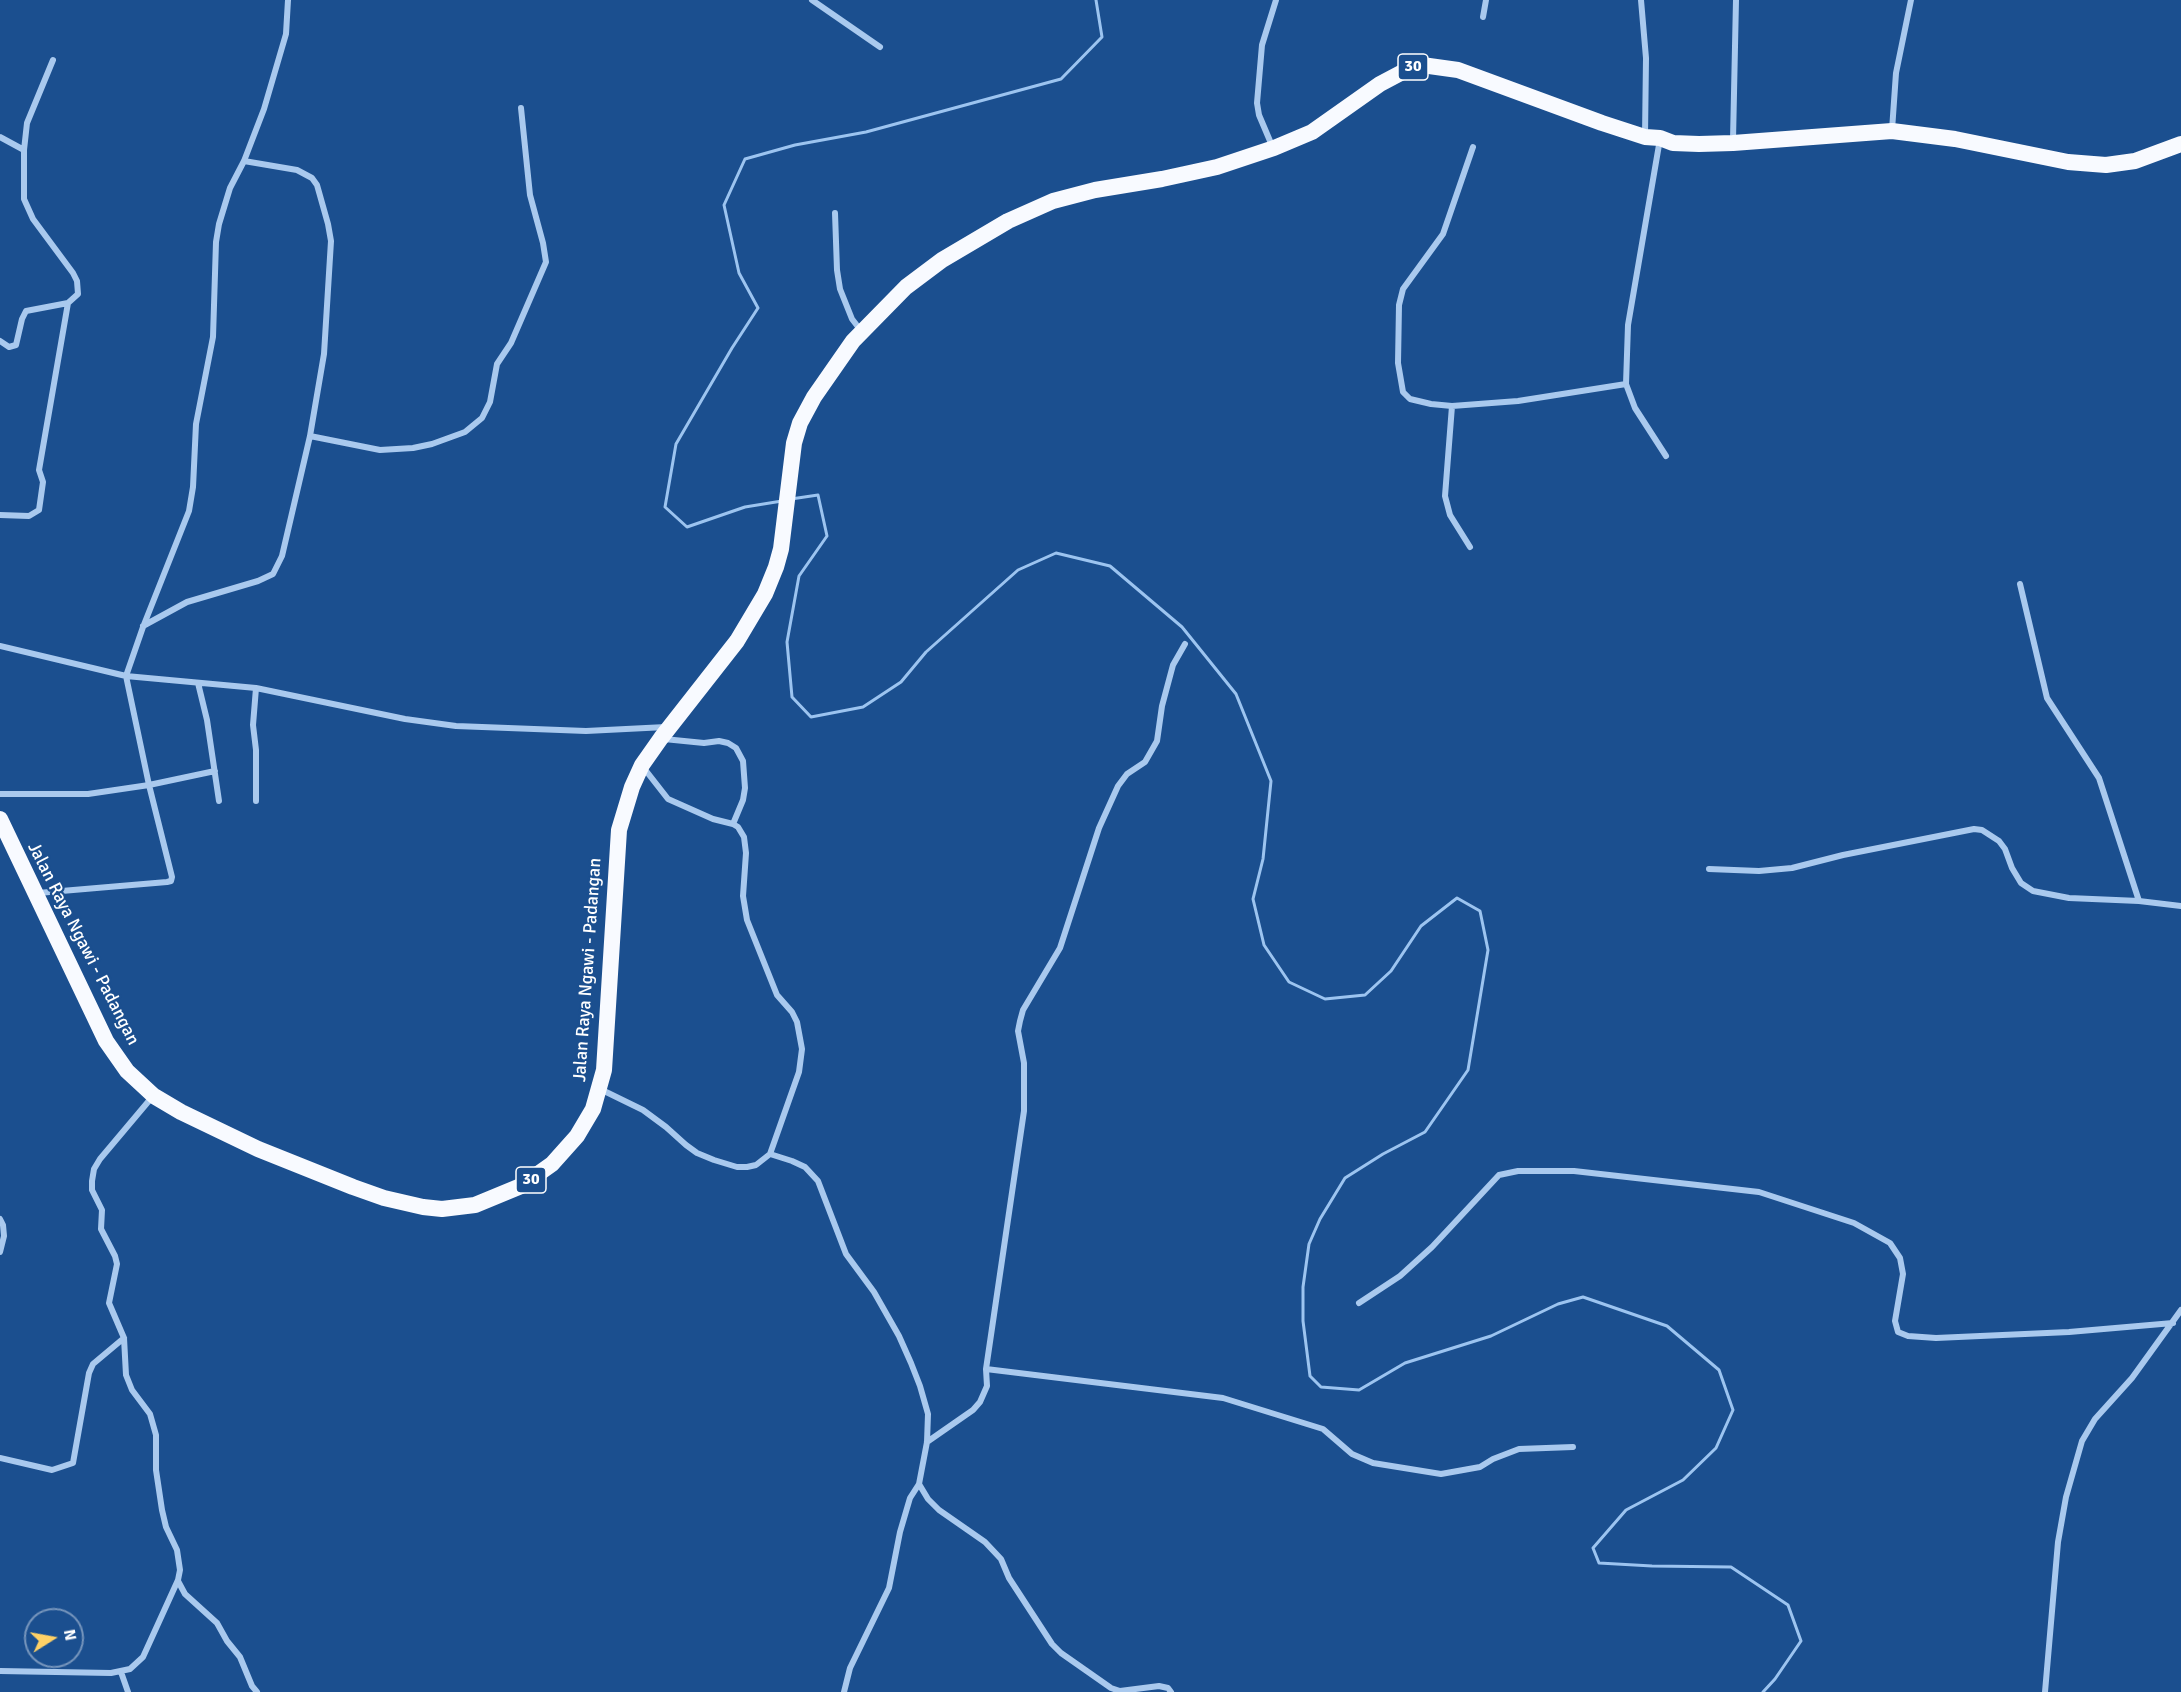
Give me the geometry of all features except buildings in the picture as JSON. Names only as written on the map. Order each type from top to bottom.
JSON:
[{"type":"highway","name":"30","points":[[862,332],[906,287],[942,260],[1008,221],[1053,201],[1095,190],[1217,167],[1274,148],[1312,132],[1380,84],[1414,66],[1458,70],[1672,143],[1733,143],[1892,131],[1955,139],[2067,162],[2106,165],[2135,161],[2181,144]]},
{"type":"highway","name":"Jalan Raya Ngawi - Padangan","points":[[0,819],[4,839],[36,893],[106,1041],[132,1076],[154,1096],[180,1112],[258,1149],[353,1187],[405,1203],[442,1209],[475,1205],[504,1195],[521,1186],[552,1164],[567,1149],[586,1122],[600,1089],[604,1070],[619,830],[626,802],[642,765],[727,655],[760,603],[776,567],[784,528],[794,443],[800,423],[814,397],[853,341],[862,332]]},
{"type":"street","points":[[36,893],[171,881],[172,877],[149,785],[126,676],[143,627],[185,525],[192,499],[196,424],[213,337],[216,242],[219,224],[230,188],[244,161],[264,109],[283,47],[288,21],[288,0]]},
{"type":"street","points":[[812,0],[880,47]]},
{"type":"street","points":[[1274,148],[1263,126],[1257,102],[1262,45],[1275,0]]},
{"type":"street","points":[[1483,17],[1486,0]]},
{"type":"street","points":[[1641,0],[1652,137],[1628,325],[1626,384],[1635,408],[1666,456]]},
{"type":"street","points":[[1733,143],[1736,0]]},
{"type":"street","points":[[1892,131],[1896,73],[1911,0]]},
{"type":"street","points":[[0,341],[9,347],[16,345],[26,311],[68,303],[78,294],[77,281],[27,209],[24,199],[24,150],[27,123],[52,60]]},
{"type":"street","points":[[310,436],[380,450],[413,448],[465,432],[482,418],[493,393],[497,364],[511,343],[546,262],[530,195],[521,108]]},
{"type":"street","points":[[0,137],[24,150]]},
{"type":"street","points":[[1473,147],[1443,234],[1403,289],[1400,305],[1398,363],[1403,392],[1410,399],[1452,406],[1518,401],[1626,384]]},
{"type":"street","points":[[143,627],[187,602],[258,581],[273,574],[282,556],[310,436],[324,354],[331,241],[328,224],[312,178],[297,170],[244,161]]},
{"type":"street","points":[[835,213],[840,289],[852,320],[862,332]]},
{"type":"street","points":[[0,515],[29,516],[39,510],[43,482],[39,470],[68,303]]},
{"type":"street","points":[[1452,406],[1445,495],[1450,515],[1470,548]]},
{"type":"street","points":[[2020,584],[2047,698],[2099,778],[2139,901]]},
{"type":"street","points":[[927,1442],[973,1410],[980,1402],[987,1386],[986,1369],[1024,1112],[1024,1063],[1018,1031],[1023,1010],[1060,948],[1099,828],[1118,786],[1127,774],[1145,762],[1157,741],[1162,706],[1173,665],[1185,644]]},
{"type":"street","points":[[0,646],[126,676],[256,688],[405,719],[456,726],[665,733],[704,743],[719,741],[728,743],[741,753],[745,788],[743,800],[733,824]]},
{"type":"street","points":[[198,683],[207,720],[219,801]]},
{"type":"street","points":[[256,688],[253,725],[256,750],[256,801]]},
{"type":"street","points":[[600,1089],[643,1110],[697,1153],[737,1167],[747,1167],[756,1165],[770,1154],[801,1064],[802,1042],[795,1017],[777,995],[747,920],[743,896],[745,844],[742,832],[733,824],[713,819],[668,799],[642,765]]},
{"type":"street","points":[[0,795],[77,795],[149,785],[215,771]]},
{"type":"street","points":[[1709,869],[1759,871],[1792,868],[1843,855],[1974,829],[1982,830],[1999,841],[2021,883],[2033,891],[2069,898],[2139,901],[2181,906]]},
{"type":"street","points":[[0,1671],[111,1673],[130,1669],[143,1657],[178,1580],[180,1570],[177,1550],[166,1527],[156,1470],[156,1435],[150,1414],[128,1383],[124,1338],[110,1303],[116,1273],[115,1256],[101,1229],[102,1210],[92,1190],[94,1169],[100,1159],[154,1096]]},
{"type":"street","points":[[770,1154],[786,1158],[805,1167],[818,1181],[843,1248],[887,1314],[914,1370],[928,1414],[927,1442],[919,1484],[910,1498],[889,1588],[850,1668],[844,1692]]},
{"type":"street","points":[[1359,1303],[1400,1276],[1432,1247],[1499,1175],[1518,1171],[1574,1171],[1759,1192],[1854,1223],[1890,1244],[1900,1258],[1904,1274],[1895,1322],[1898,1332],[1908,1336],[1936,1338],[2173,1323]]},
{"type":"street","points":[[0,1220],[4,1236],[0,1252]]},
{"type":"street","points":[[2044,1692],[2058,1542],[2066,1497],[2082,1442],[2095,1419],[2132,1378],[2181,1310]]},
{"type":"street","points":[[0,1458],[52,1470],[73,1463],[89,1372],[93,1364],[124,1338]]},
{"type":"street","points":[[986,1369],[1223,1398],[1323,1429],[1352,1454],[1373,1463],[1441,1474],[1480,1467],[1493,1459],[1519,1449],[1573,1447]]},
{"type":"street","points":[[919,1484],[928,1499],[939,1510],[985,1542],[1001,1559],[1010,1578],[1052,1644],[1061,1653],[1111,1688],[1120,1691],[1159,1686],[1168,1688],[1171,1692]]},
{"type":"street","points":[[178,1580],[183,1591],[217,1623],[226,1641],[240,1657],[252,1686],[257,1692]]},
{"type":"street","points":[[121,1672],[128,1692]]},
{"type":"waterway","points":[[782,501],[745,507],[687,527],[665,507],[676,444],[758,308],[739,273],[724,205],[745,159],[795,145],[866,132],[1061,79],[1102,37],[1096,0]]},
{"type":"waterway","points":[[791,499],[818,495],[827,536],[799,576],[787,642],[792,697],[811,717],[863,707],[901,682],[926,652],[1018,570],[1056,553],[1110,566],[1182,627],[1236,694],[1271,781],[1263,859],[1253,899],[1264,945],[1289,982],[1325,999],[1365,995],[1391,971],[1421,926],[1457,898],[1480,911],[1488,950],[1468,1070],[1425,1132],[1383,1154],[1345,1178],[1320,1219],[1309,1244],[1303,1287],[1303,1321],[1310,1376],[1321,1387],[1359,1390],[1405,1363],[1491,1336],[1558,1304],[1583,1297],[1667,1326],[1719,1370],[1733,1410],[1716,1448],[1683,1480],[1626,1510],[1593,1548],[1599,1563],[1731,1567],[1788,1605],[1801,1641],[1775,1679],[1763,1692]]}]
